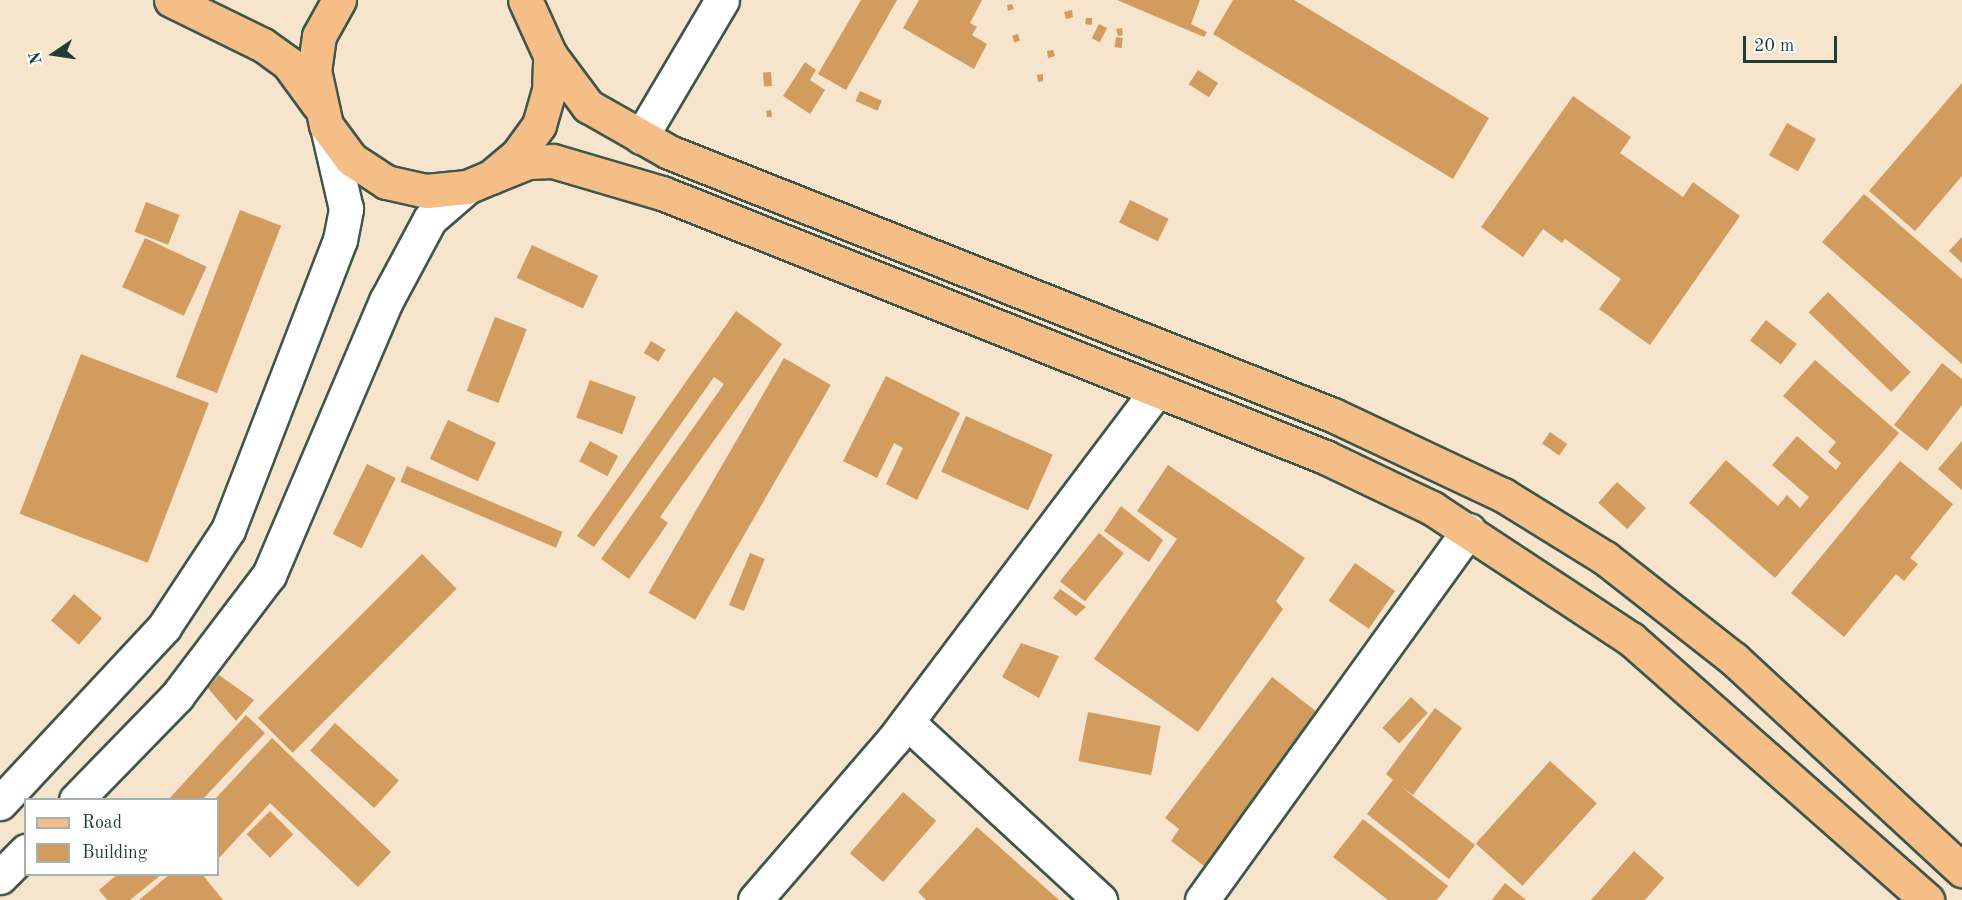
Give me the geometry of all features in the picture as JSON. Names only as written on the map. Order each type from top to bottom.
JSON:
[{"type":"main road","points":[[171,0],[263,45],[288,63],[351,159],[386,182],[426,191],[479,182],[528,162],[553,161],[614,176],[1325,456],[1469,530],[1631,639],[1927,900]]},
{"type":"main road","points":[[322,115],[314,70],[319,36],[339,0]]},
{"type":"main road","points":[[528,2],[550,55],[588,105],[641,137],[1333,415],[1503,495],[1605,558],[1734,659],[1962,870]]},
{"type":"main road","points":[[479,182],[518,154],[539,125],[549,91],[550,55]]},
{"type":"street","points":[[641,137],[722,0]]},
{"type":"street","points":[[0,803],[164,627],[228,530],[340,240],[346,209],[322,115]]},
{"type":"street","points":[[78,798],[177,696],[269,575],[386,301],[430,219],[479,182]]},
{"type":"street","points":[[755,900],[907,722],[1157,390]]},
{"type":"street","points":[[1202,900],[1469,530]]},
{"type":"street","points":[[907,722],[1100,900]]},
{"type":"street","points":[[0,877],[24,853]]},
{"type":"building","points":[[861,0],[897,0],[846,90],[818,74]]},
{"type":"building","points":[[919,0],[982,0],[970,23],[977,27],[972,35],[987,44],[974,69],[903,28]]},
{"type":"building","points":[[1117,0],[1200,0],[1191,24],[1207,32],[1204,37]]},
{"type":"building","points":[[1233,0],[1294,0],[1489,118],[1453,179],[1213,34]]},
{"type":"building","points":[[1012,4],[1014,9],[1008,11],[1007,5]]},
{"type":"building","points":[[1072,10],[1073,17],[1066,19],[1064,12]]},
{"type":"building","points":[[1086,18],[1092,18],[1092,25],[1085,24]]},
{"type":"building","points":[[1099,24],[1107,28],[1100,42],[1092,38]]},
{"type":"building","points":[[1122,28],[1123,35],[1118,36],[1116,29]]},
{"type":"building","points":[[1018,34],[1020,41],[1014,42],[1012,36]]},
{"type":"building","points":[[1116,37],[1123,38],[1122,48],[1115,47]]},
{"type":"building","points":[[1053,50],[1055,56],[1048,58],[1047,51]]},
{"type":"building","points":[[805,62],[816,70],[810,80],[825,90],[810,114],[783,96]]},
{"type":"building","points":[[1198,70],[1218,83],[1209,97],[1189,84]]},
{"type":"building","points":[[771,72],[772,86],[764,87],[763,73]]},
{"type":"building","points":[[1043,74],[1043,81],[1038,82],[1037,75]]},
{"type":"building","points":[[1962,83],[1962,176],[1915,231],[1869,191]]},
{"type":"building","points":[[860,91],[882,101],[877,111],[856,101]]},
{"type":"building","points":[[1573,96],[1631,137],[1620,153],[1683,197],[1693,182],[1740,216],[1650,345],[1599,309],[1621,279],[1565,239],[1562,243],[1543,229],[1523,257],[1481,227]]},
{"type":"building","points":[[771,110],[772,117],[767,117],[766,111]]},
{"type":"building","points":[[1787,123],[1816,139],[1798,171],[1769,155]]},
{"type":"building","points":[[1864,194],[1962,279],[1962,364],[1822,242]]},
{"type":"building","points":[[1130,200],[1169,219],[1158,241],[1119,222]]},
{"type":"building","points":[[146,202],[180,215],[168,245],[135,232]]},
{"type":"building","points":[[240,210],[281,226],[217,393],[176,377]]},
{"type":"building","points":[[1962,237],[1962,263],[1949,251]]},
{"type":"building","points":[[145,238],[207,267],[184,316],[122,287]]},
{"type":"building","points":[[532,245],[598,276],[583,308],[517,278]]},
{"type":"building","points":[[1828,292],[1911,372],[1891,392],[1809,312]]},
{"type":"building","points":[[736,311],[782,344],[660,517],[668,523],[629,579],[601,559],[724,384],[714,377],[594,547],[577,536]]},
{"type":"building","points":[[495,317],[527,329],[498,403],[467,391]]},
{"type":"building","points":[[1766,320],[1797,344],[1781,364],[1750,340]]},
{"type":"building","points":[[651,341],[666,350],[658,362],[644,353]]},
{"type":"building","points":[[81,354],[209,403],[148,563],[20,514]]},
{"type":"building","points":[[784,358],[831,385],[695,620],[648,593]]},
{"type":"building","points":[[1815,360],[1899,433],[1775,578],[1689,503],[1726,460],[1778,506],[1787,495],[1800,508],[1809,497],[1772,465],[1797,436],[1836,470],[1841,463],[1828,452],[1836,442],[1783,396]]},
{"type":"building","points":[[1942,363],[1962,379],[1962,405],[1927,451],[1894,425]]},
{"type":"building","points":[[886,376],[960,413],[917,500],[886,484],[903,448],[894,443],[877,478],[843,461]]},
{"type":"building","points":[[590,380],[636,397],[622,434],[576,418]]},
{"type":"building","points":[[966,416],[1053,455],[1028,510],[941,472]]},
{"type":"building","points":[[448,420],[496,442],[478,481],[430,459]]},
{"type":"building","points":[[1550,432],[1567,444],[1559,456],[1542,443]]},
{"type":"building","points":[[590,441],[618,456],[607,476],[579,461]]},
{"type":"building","points":[[1962,441],[1962,490],[1938,469]]},
{"type":"building","points":[[1900,461],[1953,504],[1910,558],[1918,564],[1904,581],[1896,574],[1844,637],[1791,593]]},
{"type":"building","points":[[367,464],[396,478],[362,548],[333,534]]},
{"type":"building","points":[[1168,465],[1305,558],[1276,601],[1283,609],[1198,732],[1094,659],[1177,539],[1137,511]]},
{"type":"building","points":[[407,466],[563,532],[556,548],[400,482]]},
{"type":"building","points":[[1617,482],[1646,508],[1627,529],[1598,503]]},
{"type":"building","points":[[1121,506],[1163,540],[1149,562],[1104,531]]},
{"type":"building","points":[[1099,533],[1124,553],[1085,601],[1060,581]]},
{"type":"building","points":[[750,553],[765,559],[744,611],[729,605]]},
{"type":"building","points":[[422,554],[457,589],[293,753],[258,718]]},
{"type":"building","points":[[1355,563],[1395,591],[1369,629],[1329,601]]},
{"type":"building","points":[[1060,589],[1086,607],[1076,616],[1053,598]]},
{"type":"building","points":[[74,594],[102,618],[79,645],[51,620]]},
{"type":"building","points":[[1021,643],[1059,656],[1039,698],[1002,677]]},
{"type":"building","points":[[219,675],[254,700],[236,721],[208,688]]},
{"type":"building","points":[[1272,677],[1326,719],[1211,871],[1171,841],[1179,829],[1165,818]]},
{"type":"building","points":[[1411,697],[1428,713],[1399,743],[1382,728]]},
{"type":"building","points":[[1435,708],[1462,728],[1413,795],[1400,786],[1475,845],[1449,879],[1367,814],[1393,780],[1386,774]]},
{"type":"building","points":[[1088,712],[1161,726],[1151,775],[1078,761]]},
{"type":"building","points":[[246,715],[265,733],[204,798],[170,798]]},
{"type":"building","points":[[335,723],[399,781],[374,808],[310,750]]},
{"type":"building","points":[[272,738],[391,852],[358,887],[270,803],[219,858],[219,798],[216,798]]},
{"type":"building","points":[[1550,761],[1597,803],[1523,886],[1476,843]]},
{"type":"building","points":[[903,792],[936,821],[883,882],[850,853]]},
{"type":"building","points":[[270,811],[293,834],[270,858],[247,834]]},
{"type":"building","points":[[1363,819],[1448,886],[1437,900],[1388,900],[1333,857]]},
{"type":"building","points":[[977,827],[1059,900],[926,900],[918,892]]},
{"type":"building","points":[[1634,851],[1664,878],[1645,900],[1591,900]]},
{"type":"building","points":[[116,876],[160,876],[130,900],[107,900],[99,890]]},
{"type":"building","points":[[168,876],[204,876],[223,900],[139,900]]},
{"type":"building","points":[[1505,883],[1526,900],[1492,900]]}]
